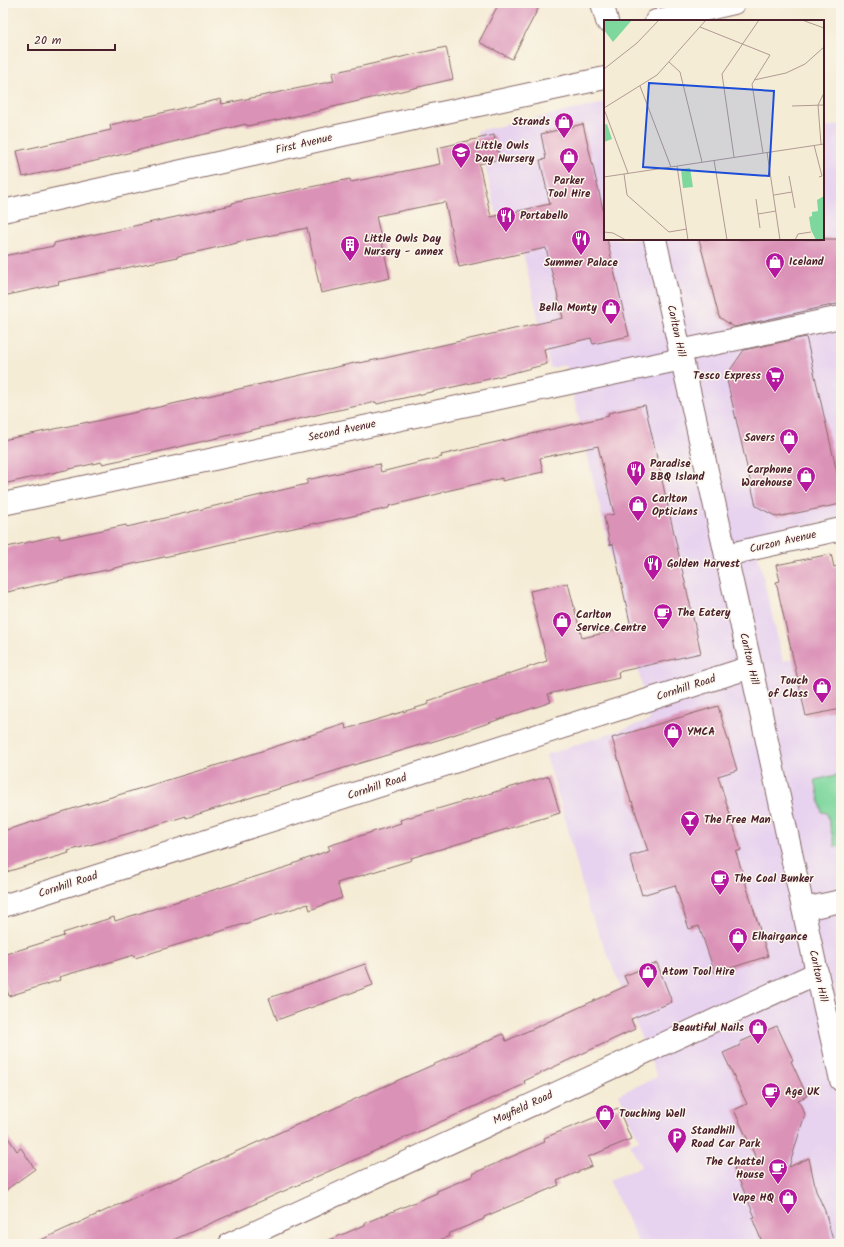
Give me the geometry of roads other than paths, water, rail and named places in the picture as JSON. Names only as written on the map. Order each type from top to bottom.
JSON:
[{"type":"street","points":[[602,3],[607,20]]},
{"type":"street","points":[[660,20],[734,3]]},
{"type":"street","name":"First Avenue","points":[[3,211],[418,118],[604,78]]},
{"type":"street","name":"Carlton Hill","points":[[655,240],[751,667],[841,1080]]},
{"type":"street","name":"Second Avenue","points":[[3,504],[681,355],[841,317]]},
{"type":"street","name":"Curzon Avenue","points":[[726,555],[841,529]]},
{"type":"street","name":"Cornhill Road","points":[[3,906],[751,667]]},
{"type":"street","points":[[804,909],[841,901]]},
{"type":"street","name":"Mayfield Road","points":[[230,1244],[817,973]]},
{"type":"place","name":"Strands","points":[[564,139]]},
{"type":"place","name":"Little Owls Day Nursery","points":[[461,169]]},
{"type":"place","name":"Parker Tool Hire","points":[[569,174]]},
{"type":"place","name":"Portabello","points":[[506,233]]},
{"type":"place","name":"Summer Palace","points":[[581,256]]},
{"type":"place","name":"Little Owls Day Nursery - annex","points":[[350,262]]},
{"type":"place","name":"Iceland","points":[[775,279]]},
{"type":"place","name":"Bella Monty","points":[[611,325]]},
{"type":"place","name":"Tesco Express","points":[[775,393]]},
{"type":"place","name":"Savers","points":[[789,455]]},
{"type":"place","name":"Paradise BBQ Island","points":[[636,487]]},
{"type":"place","name":"Carphone Warehouse","points":[[806,493]]},
{"type":"place","name":"Carlton Opticians","points":[[638,522]]},
{"type":"place","name":"Golden Harvest","points":[[653,581]]},
{"type":"place","name":"The Eatery","points":[[663,630]]},
{"type":"place","name":"Carlton Service Centre","points":[[562,638]]},
{"type":"place","name":"Touch of Class","points":[[822,704]]},
{"type":"place","name":"YMCA","points":[[673,749]]},
{"type":"place","name":"The Free Man","points":[[690,837]]},
{"type":"place","name":"The Coal Bunker","points":[[720,896]]},
{"type":"place","name":"Elhairgance","points":[[738,954]]},
{"type":"place","name":"Atom Tool Hire","points":[[648,989]]},
{"type":"place","name":"Beautiful Nails","points":[[758,1045]]},
{"type":"place","name":"Age UK","points":[[771,1109]]},
{"type":"place","name":"Touching Well","points":[[605,1131]]},
{"type":"place","name":"Standhill Road Car Park","points":[[677,1154]]},
{"type":"place","name":"The Chattel House","points":[[778,1185]]},
{"type":"place","name":"Vape HQ","points":[[788,1215]]}]
